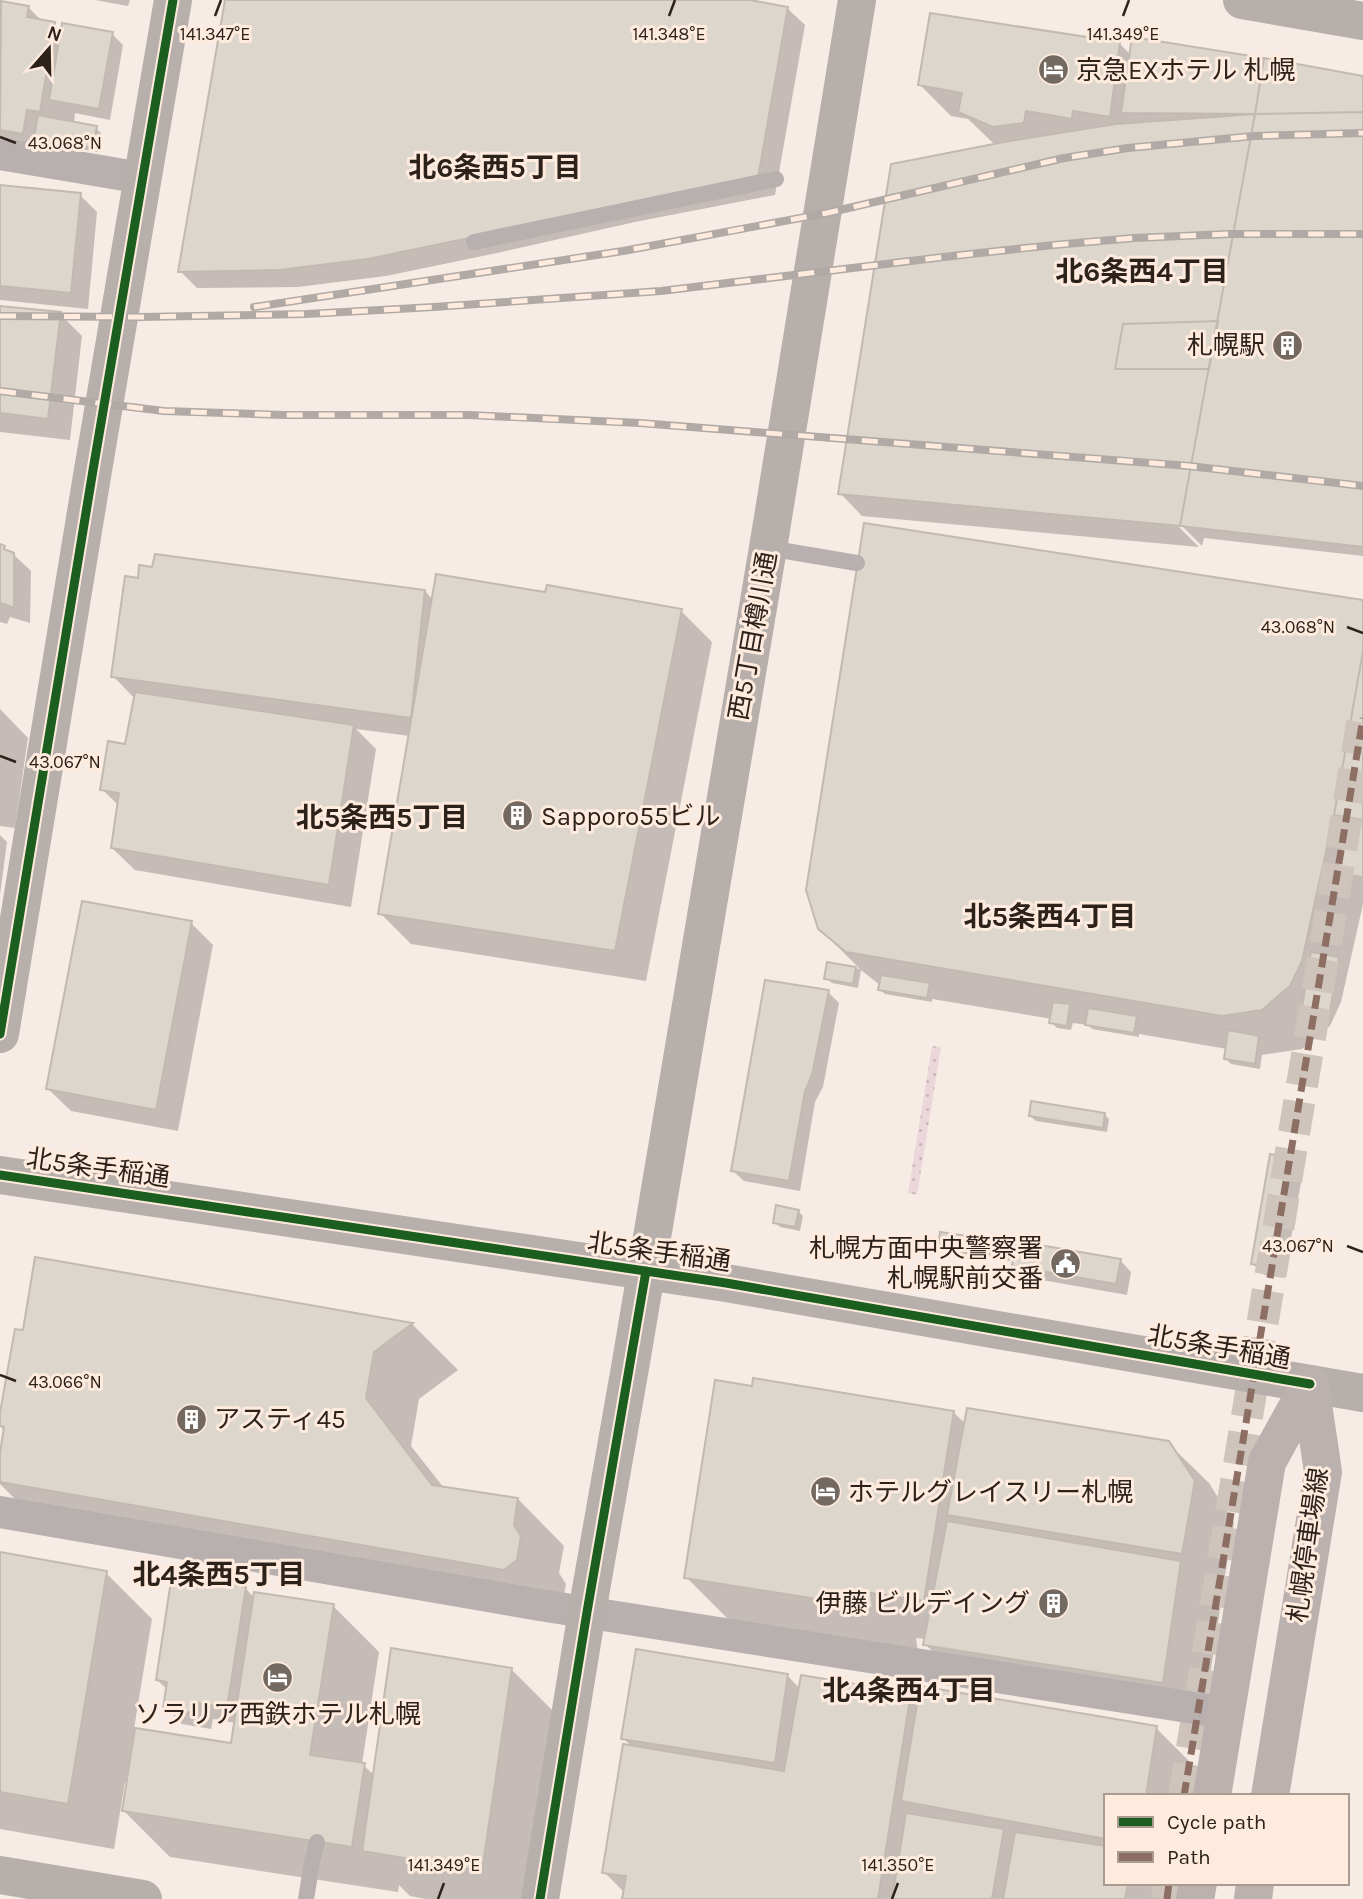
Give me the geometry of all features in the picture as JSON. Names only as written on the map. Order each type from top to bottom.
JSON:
[{"type":"main road","name":"札幌停車場線","points":[[1212,1794],[1267,1462],[1310,1384]]},
{"type":"main road","name":"札幌停車場線","points":[[1270,1794],[1323,1472],[1310,1384]]},
{"type":"street","points":[[0,1034],[173,0]]},
{"type":"street","name":"西5丁目樽川通","points":[[540,1899],[858,0]]},
{"type":"street","points":[[1242,0],[1363,21]]},
{"type":"street","points":[[0,154],[142,178]]},
{"type":"street","name":"北5条手稲通","points":[[0,1175],[726,1283],[1363,1393]]},
{"type":"street","points":[[0,1512],[587,1612],[1226,1713]]},
{"type":"street","points":[[0,1875],[143,1899]]},
{"type":"lane","points":[[474,242],[776,179]]},
{"type":"lane","points":[[768,548],[857,563]]},
{"type":"lane","points":[[306,1899],[317,1842]]},
{"type":"shaded area","points":[[932,1046],[941,1047],[917,1195],[908,1193]]},
{"type":"building","points":[[225,0],[750,0],[788,7],[758,178],[368,259],[280,270],[178,272]]},
{"type":"building","points":[[1,1],[29,6],[27,17],[55,22],[40,112],[27,110],[23,134],[0,130]]},
{"type":"building","points":[[930,13],[1120,42],[1110,117],[1073,111],[1072,119],[1026,111],[1024,123],[993,127],[958,112],[962,93],[918,85]]},
{"type":"building","points":[[62,23],[113,32],[99,109],[49,100]]},
{"type":"building","points":[[1132,37],[1264,58],[1255,114],[1121,113]]},
{"type":"building","points":[[1264,58],[1363,76],[1363,112],[1255,114]]},
{"type":"building","name":"札幌駅","points":[[1363,112],[1363,547],[1180,526],[1255,114]]},
{"type":"building","points":[[1255,114],[1180,526],[838,494],[891,164],[1116,124]]},
{"type":"building","points":[[38,115],[97,126],[93,148],[34,137]]},
{"type":"building","points":[[0,185],[81,193],[71,293],[0,286]]},
{"type":"building","points":[[0,306],[61,312],[48,419],[0,413]]},
{"type":"building","points":[[1218,321],[1209,369],[1115,369],[1123,324]]},
{"type":"building","points":[[864,523],[1363,600],[1363,651],[1334,815],[1302,961],[1290,986],[1262,1010],[1222,1016],[846,952],[818,929],[806,890]]},
{"type":"building","points":[[0,544],[14,553],[14,608],[0,603]]},
{"type":"building","points":[[155,554],[425,590],[411,718],[111,677],[125,576],[138,578],[139,565],[152,567]]},
{"type":"building","name":"Sapporo55ビル","points":[[436,574],[545,592],[547,585],[682,609],[615,951],[378,914]]},
{"type":"building","points":[[1363,651],[1363,820],[1334,815]]},
{"type":"building","points":[[135,692],[354,725],[329,885],[111,848],[119,793],[100,790],[108,741],[125,744]]},
{"type":"building","points":[[1348,818],[1363,820],[1363,877],[1338,874]]},
{"type":"building","points":[[82,901],[192,921],[156,1110],[46,1089]]},
{"type":"building","points":[[1311,952],[1339,957],[1330,1011],[1302,1007]]},
{"type":"building","points":[[827,962],[856,967],[853,984],[824,979]]},
{"type":"building","points":[[881,975],[930,983],[927,998],[878,990]]},
{"type":"building","points":[[765,980],[829,990],[812,1075],[805,1091],[789,1181],[731,1171]]},
{"type":"building","points":[[1053,1002],[1070,1004],[1067,1026],[1049,1023]]},
{"type":"building","points":[[1088,1008],[1137,1016],[1134,1033],[1085,1025]]},
{"type":"building","points":[[1228,1030],[1259,1036],[1255,1064],[1224,1059]]},
{"type":"building","points":[[1031,1101],[1105,1113],[1103,1128],[1029,1116]]},
{"type":"building","points":[[1270,1154],[1292,1158],[1274,1268],[1251,1264]]},
{"type":"building","points":[[776,1205],[799,1210],[795,1227],[773,1223]]},
{"type":"building","points":[[940,1232],[1008,1242],[1006,1257],[938,1246]]},
{"type":"building","name":"札幌方面中央警察署 札幌駅前交番","points":[[1016,1241],[1121,1259],[1116,1284],[1012,1266]]},
{"type":"building","name":"アスティ45","points":[[35,1257],[413,1323],[374,1352],[366,1398],[432,1485],[518,1498],[514,1525],[521,1536],[517,1560],[504,1570],[0,1482],[0,1453],[4,1427],[0,1426],[0,1412],[15,1329],[23,1330]]},
{"type":"building","points":[[753,1378],[954,1411],[924,1601],[871,1593],[873,1608],[684,1578],[715,1380],[752,1386]]},
{"type":"building","points":[[967,1408],[1169,1441],[1195,1481],[1182,1554],[947,1515]]},
{"type":"building","name":"伊藤 ビルデイング","points":[[947,1521],[1181,1561],[1163,1683],[923,1645]]},
{"type":"building","points":[[0,1552],[107,1571],[68,1804],[0,1792]]},
{"type":"building","points":[[172,1574],[246,1587],[227,1708],[197,1703],[194,1713],[163,1708],[167,1682],[156,1680]]},
{"type":"building","points":[[254,1592],[334,1604],[310,1755],[365,1763],[352,1847],[122,1811],[135,1728],[231,1743]]},
{"type":"building","points":[[391,1648],[512,1668],[482,1871],[362,1851]]},
{"type":"building","points":[[636,1649],[788,1674],[775,1763],[621,1739]]},
{"type":"building","points":[[801,1675],[911,1693],[878,1899],[622,1899],[626,1876],[602,1873],[623,1744],[784,1771]]},
{"type":"building","points":[[920,1686],[1157,1726],[1146,1794],[1104,1794],[1104,1839],[901,1801]]},
{"type":"building","points":[[906,1813],[1004,1829],[992,1899],[892,1899]]},
{"type":"building","points":[[1015,1832],[1104,1846],[1104,1885],[1128,1885],[1125,1899],[1003,1899]]},
{"type":"tunnel","points":[[1184,1794],[1363,718]]},
{"type":"tunnel","points":[[1167,1899],[1169,1885]]},
{"type":"railway","points":[[254,307],[623,251],[827,213],[1064,158],[1128,148],[1254,136],[1363,133]]},
{"type":"railway","points":[[0,316],[307,314],[434,307],[661,291],[952,256],[1134,238],[1229,234],[1363,234]]},
{"type":"railway","points":[[0,391],[164,411],[285,415],[469,415],[640,423],[1189,466],[1363,486]]},
{"type":"marked path","points":[[1184,1794],[1363,718]]},
{"type":"marked path","points":[[1167,1899],[1169,1885]]},
{"type":"cycle path","points":[[0,1034],[173,0]]},
{"type":"cycle path","points":[[0,1175],[726,1283],[1310,1384]]},
{"type":"cycle path","points":[[540,1899],[646,1271]]},
{"type":"place","name":"京急EXホテル 札幌","points":[[1053,70]]},
{"type":"place","name":"札幌駅","points":[[1288,345]]},
{"type":"place","name":"Sapporo55ビル","points":[[518,816]]},
{"type":"place","name":"札幌方面中央警察署 札幌駅前交番","points":[[1066,1263]]},
{"type":"place","name":"アスティ45","points":[[191,1419]]},
{"type":"place","name":"ホテルグレイスリー札幌","points":[[825,1492]]},
{"type":"place","name":"伊藤 ビルデイング","points":[[1053,1603]]},
{"type":"place","name":"ソラリア西鉄ホテル札幌","points":[[278,1678]]},
{"type":"district","name":"北6条西5丁目","points":[[495,167]]},
{"type":"district","name":"北6条西4丁目","points":[[1142,271]]},
{"type":"district","name":"北5条西5丁目","points":[[382,817]]},
{"type":"district","name":"北5条西4丁目","points":[[1050,916]]},
{"type":"district","name":"北4条西5丁目","points":[[219,1574]]},
{"type":"district","name":"北4条西4丁目","points":[[909,1690]]}]
